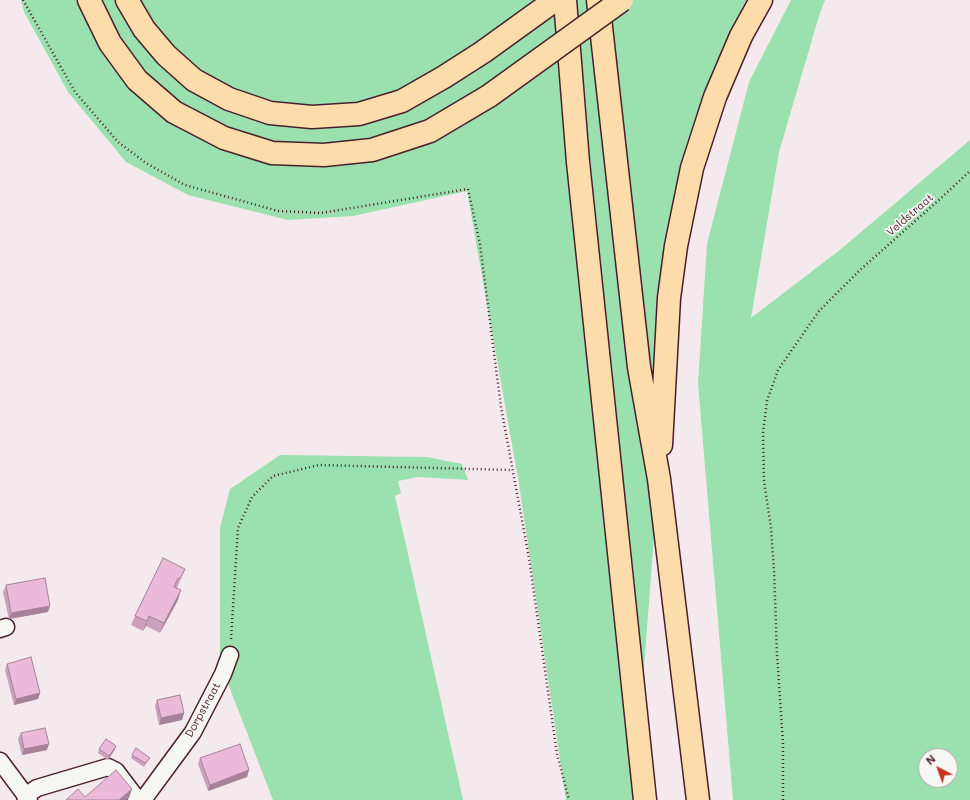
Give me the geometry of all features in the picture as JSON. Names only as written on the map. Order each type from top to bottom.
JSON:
[{"type":"highway","points":[[89,0],[110,43],[137,80],[174,112],[224,138],[272,153],[324,155],[372,150],[430,131],[489,96],[622,0]]},
{"type":"highway","points":[[127,0],[144,29],[166,55],[194,80],[229,99],[270,113],[312,117],[359,114],[402,101],[444,77],[483,52],[556,0]]},
{"type":"highway","points":[[565,0],[578,162],[645,800]]},
{"type":"highway","points":[[598,0],[639,367],[658,478],[698,800]]},
{"type":"highway","points":[[658,478],[667,362],[669,298],[676,246],[692,168],[715,97],[741,36],[761,0]]},
{"type":"street","name":"Dorpstraat","points":[[143,800],[193,732],[223,674],[230,655]]},
{"type":"street","points":[[0,761],[27,798],[37,788],[108,767],[116,771],[138,800]]},
{"type":"path","name":"Veldstraat","points":[[783,800],[783,743],[777,654],[774,570],[764,480],[764,425],[767,402],[778,370],[819,311],[860,270],[940,200],[970,171]]},
{"type":"path","points":[[468,189],[480,244],[500,408],[529,558],[557,754],[569,800]]},
{"type":"path","points":[[230,655],[238,528],[252,497],[273,476],[319,465],[512,470]]},
{"type":"green space","points":[[21,0],[748,0],[741,14],[676,246],[634,800],[566,800],[519,484],[467,191],[353,216],[288,220],[188,195],[126,162],[68,92],[24,12]]},
{"type":"green space","points":[[791,0],[825,0],[779,152],[751,318],[841,249],[970,140],[970,800],[733,800],[698,383],[707,244],[749,82]]},
{"type":"green space","points":[[280,455],[427,457],[462,464],[468,480],[418,477],[398,481],[401,493],[395,496],[463,800],[273,800],[220,663],[220,528],[230,489]]},
{"type":"building","points":[[163,558],[185,569],[180,579],[178,578],[174,587],[181,590],[164,623],[149,616],[147,621],[135,616]]},
{"type":"building","points":[[45,578],[50,606],[11,613],[6,585]]},
{"type":"building","points":[[31,657],[40,693],[16,699],[7,664]]},
{"type":"building","points":[[180,695],[184,713],[161,718],[157,700]]},
{"type":"building","points":[[45,728],[49,744],[24,749],[21,733]]},
{"type":"building","points":[[106,739],[116,746],[109,756],[99,749]]},
{"type":"building","points":[[240,744],[249,770],[210,785],[200,758]]},
{"type":"building","points":[[136,748],[150,758],[145,763],[132,755]]},
{"type":"building","points":[[116,770],[132,789],[119,800],[66,800],[78,789],[85,797]]}]
